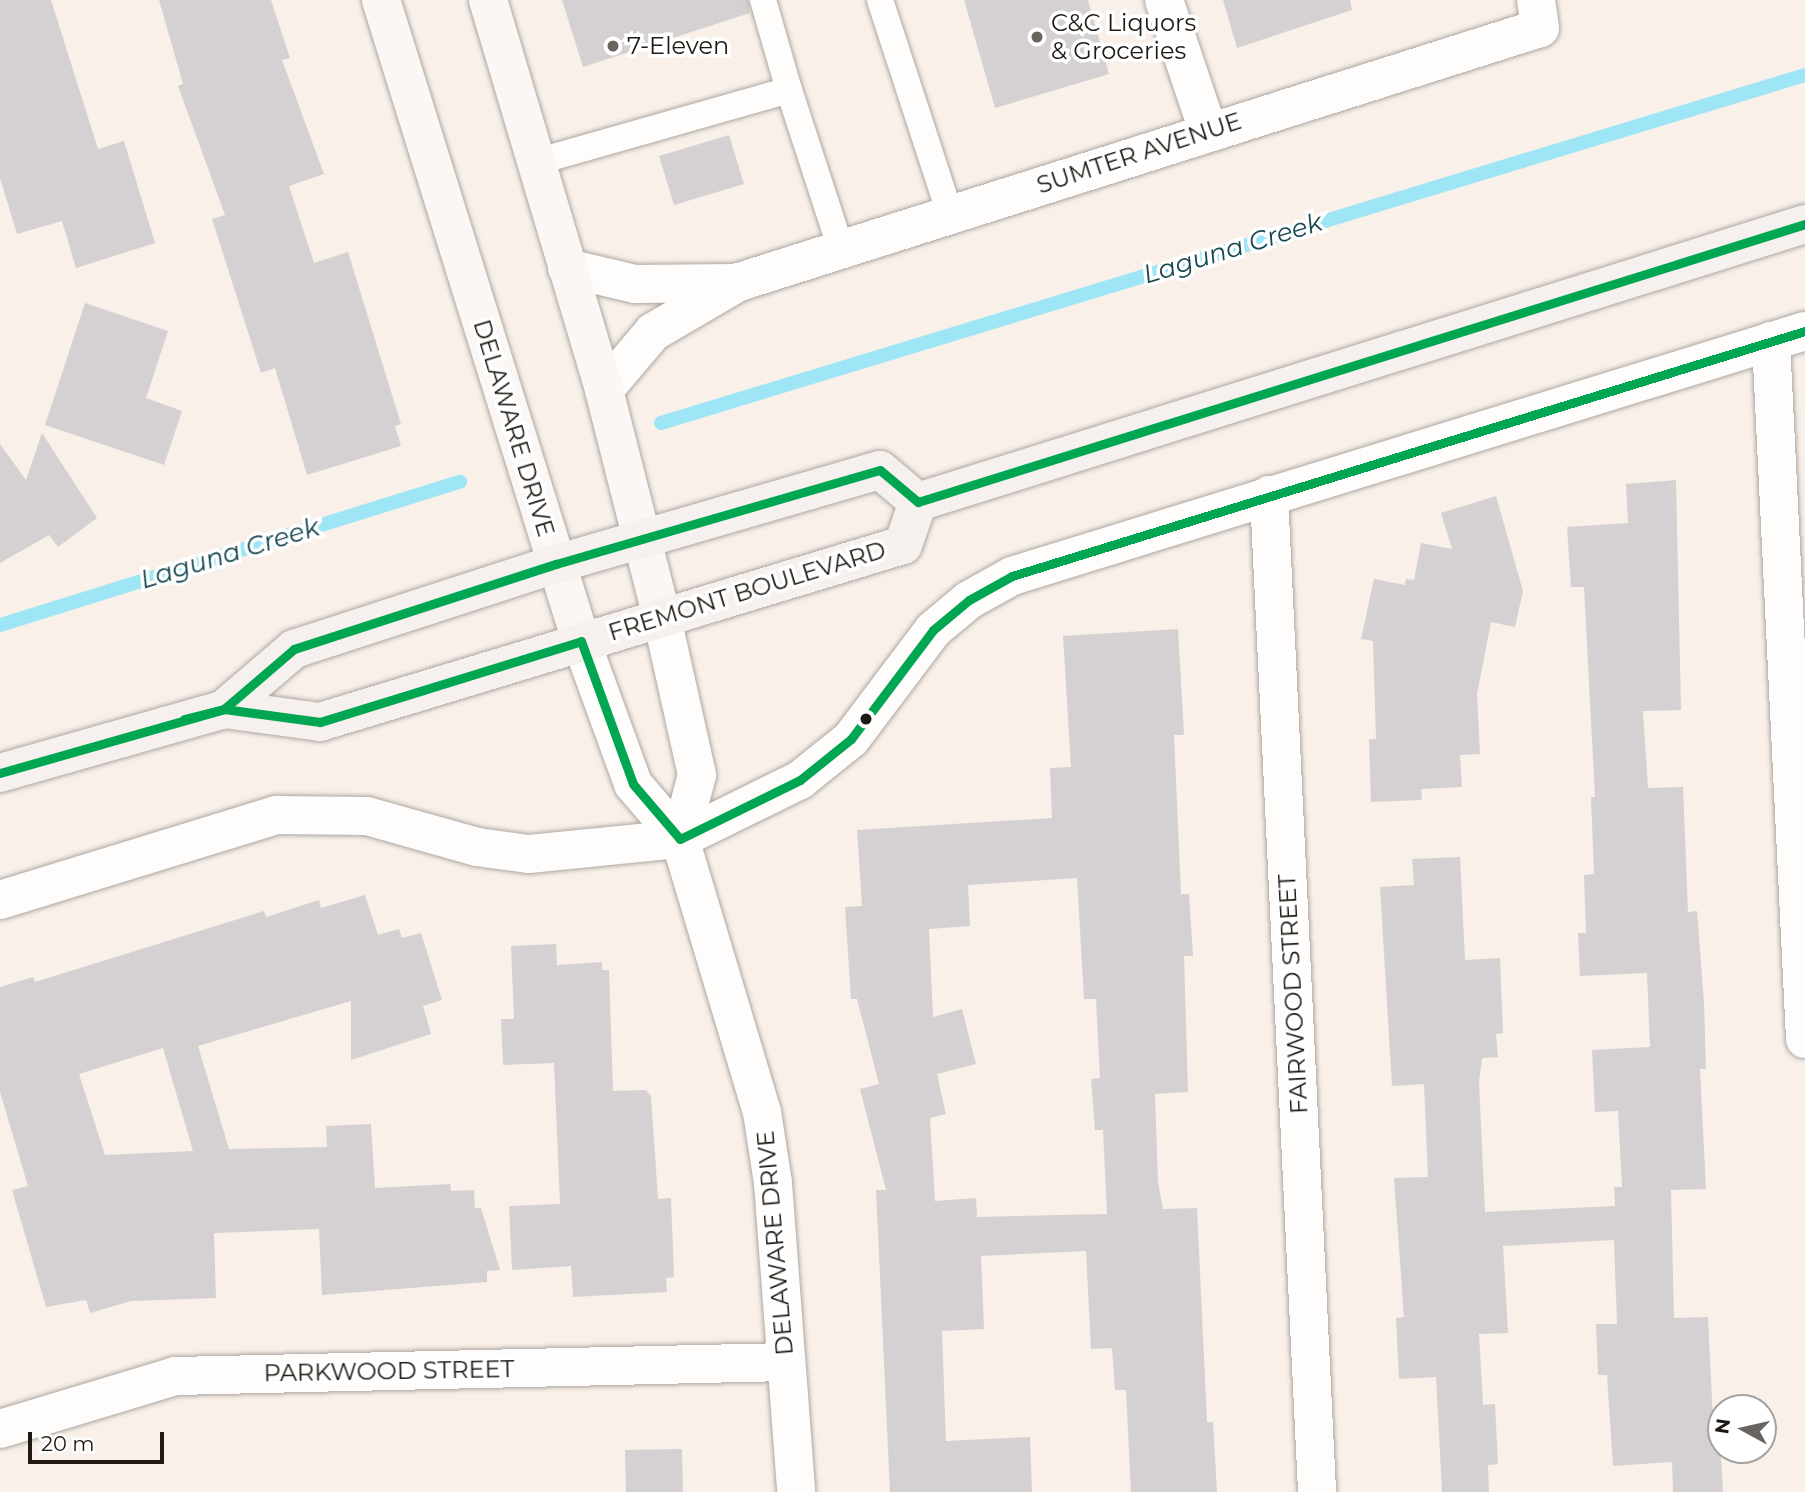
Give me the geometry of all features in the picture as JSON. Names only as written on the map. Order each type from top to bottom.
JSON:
[{"type":"main road","points":[[918,502],[1805,224]]},
{"type":"main road","name":"FREMONT BOULEVARD","points":[[0,774],[224,709],[320,722],[903,545],[918,502],[880,470],[556,564],[294,649],[224,709]]},
{"type":"street","name":"DELAWARE DRIVE","points":[[381,0],[581,641],[633,783],[680,839],[762,1112],[773,1183],[796,1492]]},
{"type":"street","points":[[488,0],[604,390],[662,618],[697,775],[680,839]]},
{"type":"street","points":[[1164,0],[1208,131]]},
{"type":"street","name":"SUMTER AVENUE","points":[[604,390],[653,332],[739,282],[1208,131],[1538,14]]},
{"type":"street","name":"SUMTER AVENUE","points":[[567,268],[635,284],[739,282]]},
{"type":"street","points":[[0,900],[277,815],[367,816],[477,847],[528,854],[680,839],[800,780],[851,739],[933,630],[969,600],[1012,576],[1788,336],[1805,1039]]},
{"type":"street","name":"FAIRWOOD STREET","points":[[1269,495],[1317,1492]]},
{"type":"street","name":"PARKWOOD STREET","points":[[0,1429],[175,1376],[786,1362]]},
{"type":"lane","points":[[763,0],[841,249]]},
{"type":"lane","points":[[880,0],[950,214]]},
{"type":"lane","points":[[536,162],[789,90]]},
{"type":"building","points":[[0,0],[51,0],[98,149],[124,141],[155,243],[76,268],[62,221],[17,234],[0,178]]},
{"type":"building","points":[[159,0],[271,0],[290,58],[282,60],[324,174],[289,186],[314,263],[348,252],[401,424],[395,426],[401,446],[307,475],[275,368],[261,373],[212,219],[225,215],[178,86],[183,84]]},
{"type":"building","name":"7-Eleven","points":[[562,0],[748,0],[750,13],[583,67]]},
{"type":"building","name":"C&C Liquors & Groceries","points":[[964,0],[1088,0],[1109,74],[995,108]]},
{"type":"building","points":[[1223,0],[1350,0],[1352,10],[1237,48]]},
{"type":"building","points":[[729,135],[744,184],[674,205],[659,156]]},
{"type":"building","points":[[85,303],[168,331],[146,398],[182,411],[164,465],[45,425]]},
{"type":"building","points":[[42,433],[97,518],[58,547],[49,535],[0,563],[0,444],[26,480]]},
{"type":"building","points":[[1676,480],[1681,710],[1643,711],[1648,788],[1683,787],[1688,912],[1697,911],[1704,1003],[1706,1069],[1700,1069],[1706,1189],[1671,1190],[1674,1318],[1708,1317],[1712,1394],[1707,1394],[1707,1464],[1721,1464],[1723,1492],[1673,1492],[1672,1462],[1613,1466],[1607,1375],[1598,1375],[1596,1324],[1617,1324],[1614,1240],[1503,1246],[1508,1333],[1479,1334],[1483,1405],[1495,1404],[1498,1464],[1488,1465],[1489,1492],[1442,1492],[1436,1377],[1399,1379],[1396,1318],[1404,1317],[1394,1178],[1428,1177],[1424,1084],[1392,1086],[1380,887],[1414,885],[1412,859],[1460,857],[1465,960],[1500,958],[1503,1033],[1496,1034],[1498,1057],[1482,1058],[1479,1082],[1485,1212],[1615,1206],[1614,1187],[1622,1187],[1618,1111],[1595,1112],[1592,1050],[1650,1047],[1647,973],[1580,976],[1578,933],[1586,933],[1584,875],[1594,874],[1591,797],[1595,797],[1584,587],[1571,587],[1567,527],[1628,523],[1626,484]]},
{"type":"building","points":[[1496,496],[1523,591],[1515,627],[1491,622],[1477,694],[1480,754],[1460,755],[1462,787],[1421,789],[1422,800],[1371,802],[1369,739],[1376,739],[1373,641],[1361,639],[1374,579],[1405,585],[1406,579],[1414,580],[1421,543],[1452,549],[1441,513]]},
{"type":"building","points":[[1178,629],[1184,735],[1174,735],[1181,894],[1189,894],[1193,956],[1184,956],[1188,1092],[1155,1094],[1158,1182],[1163,1209],[1197,1208],[1207,1422],[1213,1422],[1217,1492],[1131,1492],[1126,1390],[1115,1390],[1112,1348],[1091,1349],[1086,1251],[981,1256],[984,1329],[942,1331],[946,1441],[1030,1437],[1032,1492],[890,1492],[876,1190],[886,1190],[860,1089],[879,1084],[857,999],[851,999],[845,907],[862,906],[857,830],[1052,818],[1050,768],[1071,767],[1063,636]],"holes":[[[1077,878],[1084,999],[1096,999],[1100,1078],[1091,1079],[1095,1130],[1103,1130],[1107,1214],[977,1217],[976,1198],[935,1201],[930,1118],[946,1114],[937,1074],[976,1064],[962,1009],[933,1017],[929,929],[970,926],[968,885]]]},
{"type":"building","points":[[365,895],[378,935],[399,929],[402,938],[421,933],[442,1000],[423,1006],[431,1034],[351,1060],[351,1001],[198,1046],[229,1149],[327,1147],[326,1126],[371,1124],[375,1188],[450,1184],[451,1191],[474,1190],[475,1208],[481,1208],[500,1270],[487,1271],[487,1282],[322,1295],[319,1229],[214,1233],[216,1298],[131,1301],[90,1313],[86,1300],[46,1307],[12,1190],[28,1186],[0,1092],[0,987],[33,977],[35,982],[264,911],[266,917],[319,900],[321,908]],"holes":[[[163,1048],[193,1151],[105,1155],[79,1074]]]},
{"type":"building","points":[[556,944],[557,965],[602,962],[602,970],[609,970],[613,1091],[646,1090],[651,1096],[658,1199],[671,1198],[674,1277],[666,1278],[667,1292],[573,1297],[571,1266],[512,1270],[509,1206],[560,1204],[554,1063],[503,1065],[501,1019],[514,1019],[511,946]]},
{"type":"building","points":[[682,1449],[683,1492],[626,1492],[625,1450]]},
{"type":"waterway","name":"Laguna Creek","points":[[661,423],[1805,75]]},
{"type":"waterway","name":"Laguna Creek","points":[[0,625],[460,482]]},
{"type":"transit line","points":[[184,719],[224,709],[294,649],[556,564],[880,470],[918,502],[1805,224]]},
{"type":"transit line","points":[[0,773],[224,709],[320,722],[581,641],[633,784],[680,839],[800,780],[851,739],[933,630],[969,600],[1012,576],[1805,331]]},
{"type":"place","name":"C&C Liquors & Groceries","points":[[1037,37]]},
{"type":"place","name":"7-Eleven","points":[[613,46]]}]
